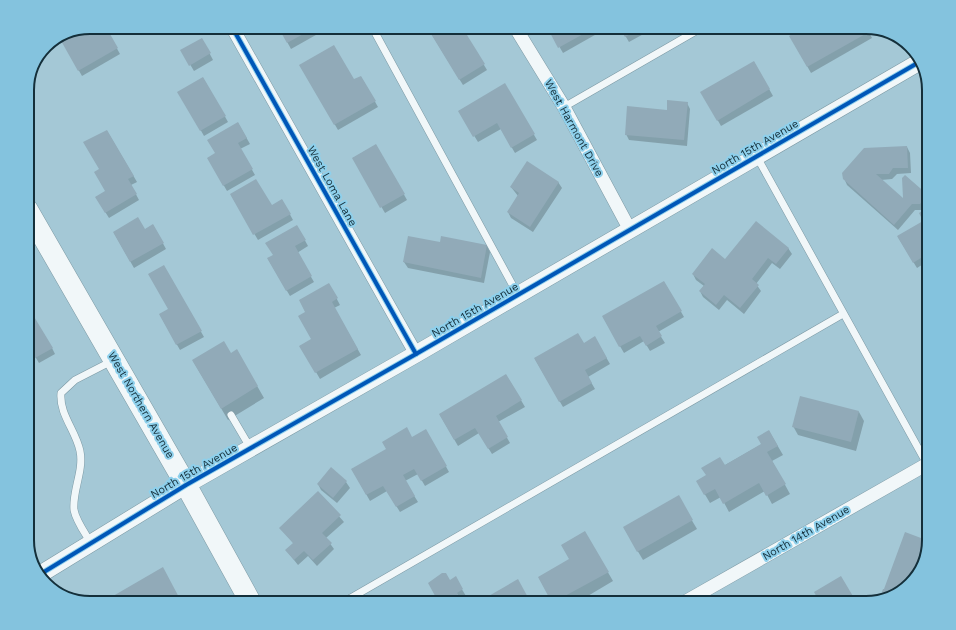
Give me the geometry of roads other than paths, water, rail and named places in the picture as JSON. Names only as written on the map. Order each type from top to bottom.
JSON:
[{"type":"main road","name":"West Northern Avenue","points":[[34,221],[115,359],[247,596]]},
{"type":"street","name":"West Loma Lane","points":[[236,34],[416,354]]},
{"type":"street","name":"West Harmont Drive","points":[[519,34],[564,107],[630,230]]},
{"type":"street","name":"North 15th Avenue","points":[[44,572],[186,485],[416,354],[915,64]]},
{"type":"street","name":"North 14th Avenue","points":[[695,596],[922,466]]},
{"type":"lane","points":[[376,34],[518,295]]},
{"type":"lane","points":[[564,107],[691,34]]},
{"type":"lane","points":[[757,157],[843,314],[922,452]]},
{"type":"lane","points":[[354,596],[843,314]]},
{"type":"lane","points":[[91,543],[74,510],[81,466],[80,450],[60,401],[61,393],[75,380],[115,359]]},
{"type":"lane","points":[[231,415],[251,449]]}]
